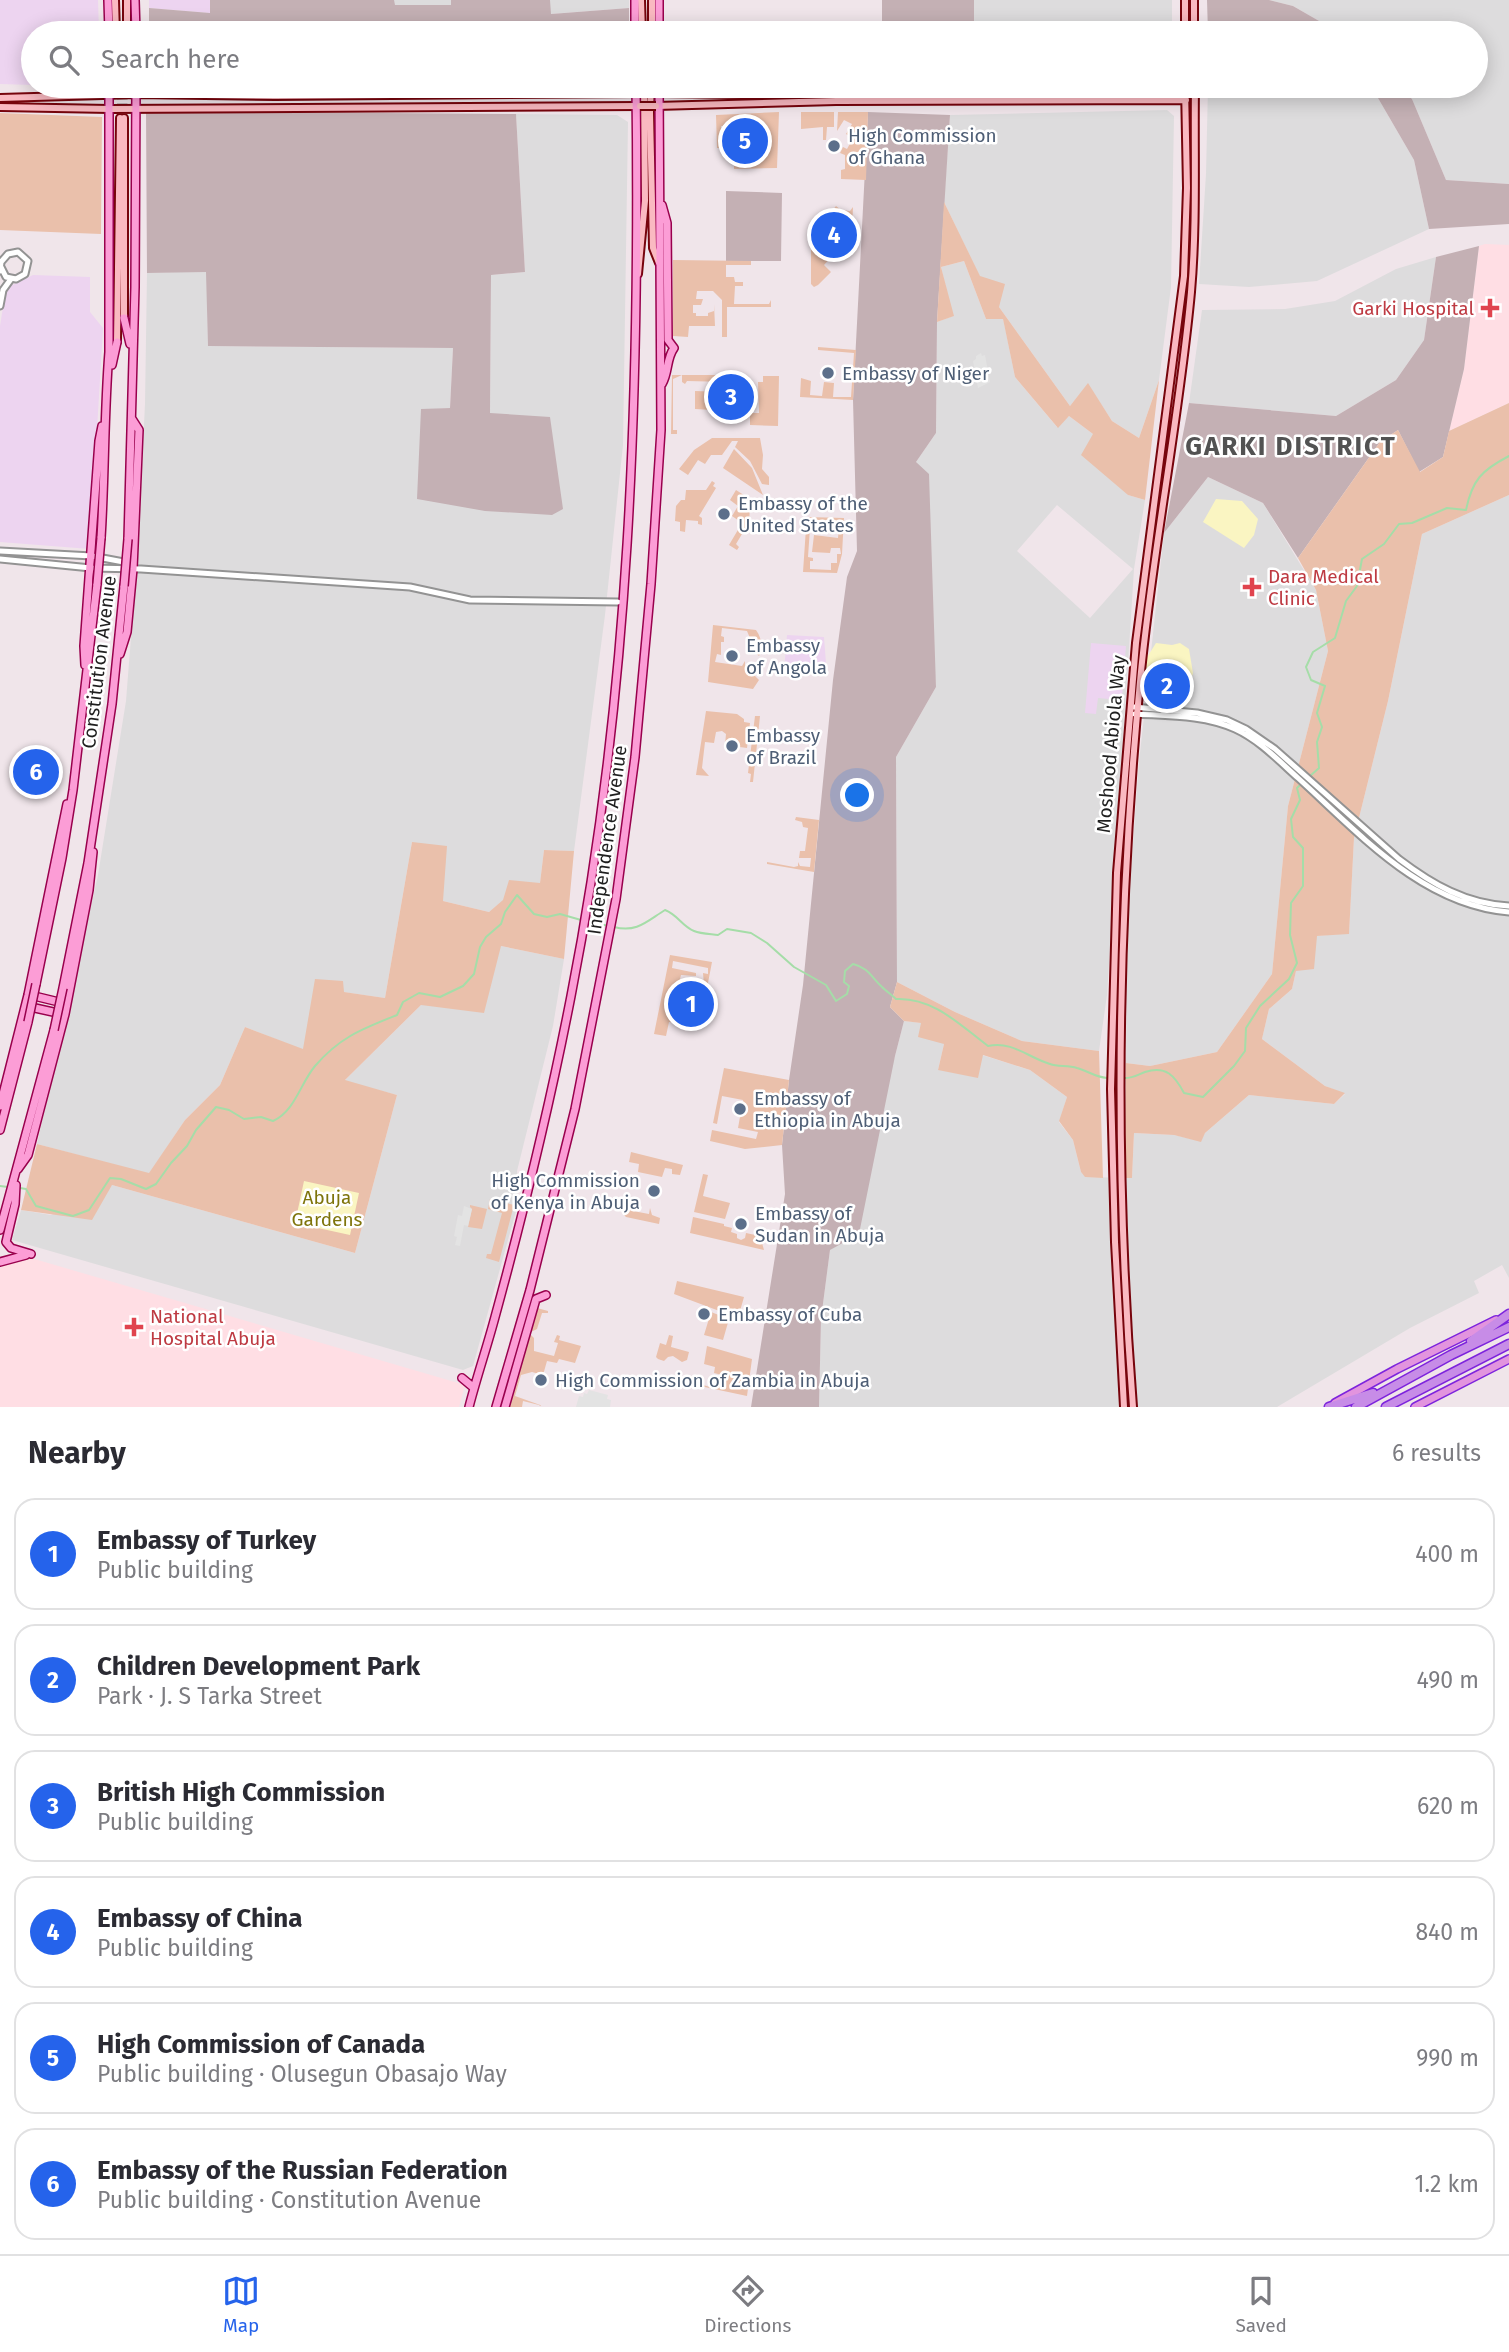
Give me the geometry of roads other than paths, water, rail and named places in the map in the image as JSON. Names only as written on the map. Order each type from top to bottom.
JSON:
[{"type":"highway","points":[[1451,1356],[1509,1314]]},
{"type":"highway","points":[[1328,1407],[1397,1369],[1509,1314]]},
{"type":"highway","points":[[1356,1407],[1509,1327]]},
{"type":"highway","points":[[1386,1407],[1509,1345]]},
{"type":"highway","points":[[1415,1407],[1509,1359]]},
{"type":"highway","points":[[1328,1407],[1393,1387]]},
{"type":"main road","points":[[108,0],[109,21]]},
{"type":"main road","points":[[115,0],[116,21]]},
{"type":"main road","points":[[127,0],[127,21]]},
{"type":"main road","points":[[135,0],[136,21]]},
{"type":"main road","points":[[635,0],[635,21]]},
{"type":"main road","points":[[641,0],[642,21]]},
{"type":"main road","points":[[652,0],[652,21]]},
{"type":"main road","points":[[659,0],[659,21]]},
{"type":"main road","points":[[1185,0],[1185,21]]},
{"type":"main road","points":[[1194,0],[1194,21]]},
{"type":"main road","points":[[0,99],[36,98]]},
{"type":"main road","name":"Constitution Avenue","points":[[0,1130],[28,1022],[62,858],[73,790],[97,584],[106,464],[107,380],[117,285],[118,242],[109,98]]},
{"type":"main road","name":"Constitution Avenue","points":[[4,1225],[63,988],[88,863],[117,661],[128,539],[137,98]]},
{"type":"main road","name":"Independence Avenue","points":[[469,1407],[495,1318],[548,1105],[588,896],[614,709],[625,595],[632,471],[637,98]]},
{"type":"main road","name":"Independence Avenue","points":[[636,283],[641,262],[645,201],[644,98]]},
{"type":"main road","name":"Independence Avenue","points":[[651,98],[653,248],[660,264]]},
{"type":"main road","name":"Independence Avenue","points":[[496,1407],[575,1109],[616,899],[635,757],[651,584],[661,430],[658,98]]},
{"type":"main road","points":[[700,98],[700,105]]},
{"type":"main road","points":[[0,107],[136,109],[658,106],[854,98]]},
{"type":"main road","name":"Moshood Abiola Way","points":[[1133,1407],[1116,1062],[1117,873],[1137,631],[1184,276],[1187,188],[1185,98]]},
{"type":"main road","name":"Moshood Abiola Way","points":[[1124,1407],[1115,1242],[1111,1089],[1116,1062],[1125,871],[1137,711],[1190,299],[1196,188],[1195,98]]},
{"type":"main road","name":"Constitution Avenue","points":[[117,342],[122,118]]},
{"type":"main road","points":[[659,198],[667,223],[668,340],[674,348],[668,357],[667,376],[661,386]]},
{"type":"main road","name":"Constitution Avenue","points":[[117,285],[124,318]]},
{"type":"main road","points":[[124,318],[132,352]]},
{"type":"main road","points":[[107,380],[117,342]]},
{"type":"main road","points":[[86,687],[85,646],[99,441],[106,408]]},
{"type":"main road","points":[[117,661],[127,632],[136,567],[139,430],[132,419]]},
{"type":"main road","points":[[0,1106],[26,1005],[64,811],[73,790]]},
{"type":"main road","points":[[17,1172],[28,1155],[65,1014],[93,865],[95,810]]},
{"type":"main road","points":[[28,995],[67,1004]]},
{"type":"main road","points":[[26,1005],[65,1014]]},
{"type":"main road","points":[[0,1262],[31,1254],[9,1247],[4,1225]]},
{"type":"main road","points":[[505,1407],[536,1299],[546,1295]]},
{"type":"main road","points":[[511,1356],[525,1335]]},
{"type":"main road","points":[[474,1388],[463,1378],[477,1376]]},
{"type":"street","points":[[13,252],[23,254],[27,261],[26,274],[11,279],[0,269],[1,262],[13,252]]},
{"type":"street","points":[[0,306],[3,290],[11,279]]},
{"type":"street","points":[[0,551],[92,556],[136,567]]},
{"type":"street","points":[[0,559],[91,568],[136,567],[410,587],[470,600],[618,602]]},
{"type":"street","points":[[1129,710],[1196,719],[1225,726],[1259,744],[1289,765],[1394,863],[1434,890],[1457,901],[1509,912]]},
{"type":"street","points":[[1334,806],[1399,859],[1435,884],[1458,896],[1509,906]]},
{"type":"waterway","points":[[1310,776],[1319,768],[1317,742],[1322,727],[1317,713],[1325,686],[1311,680],[1306,667],[1313,652],[1335,638],[1346,601],[1357,586],[1362,559],[1384,544],[1399,524],[1412,523],[1447,508],[1466,510],[1475,483],[1485,471],[1509,456]]},
{"type":"waterway","points":[[1123,1078],[1152,1070],[1164,1071],[1173,1077],[1184,1093],[1203,1097],[1245,1051],[1246,1028],[1260,1006],[1289,979],[1297,963],[1290,935],[1291,903],[1303,886],[1303,848],[1293,837],[1291,819],[1300,800],[1297,788],[1301,784]]},
{"type":"waterway","points":[[20,1188],[26,1189],[36,1206],[73,1216],[89,1210],[110,1178],[121,1179],[146,1189],[156,1184],[216,1107],[229,1110],[244,1119],[261,1117],[273,1121],[287,1111],[315,1066],[333,1048],[362,1030],[397,1015],[403,1002],[419,993],[440,997],[463,986],[474,974],[480,947],[486,937],[501,924],[505,912],[517,895],[534,914],[547,917],[560,914],[581,920]]},
{"type":"waterway","points":[[614,927],[635,927],[665,910],[697,932],[718,935],[727,929],[751,933],[794,967],[826,985],[836,1001],[847,994],[849,986],[844,982],[845,971],[853,964],[866,970],[896,999],[934,1007],[988,1046],[1013,1048],[1050,1064],[1074,1067],[1107,1078]]},
{"type":"waterway","points":[[587,921],[609,926]]},
{"type":"waterway","points":[[0,1186],[8,1187]]},
{"type":"tunnel","points":[[120,98],[120,118]]},
{"type":"tunnel","points":[[124,118],[125,98]]},
{"type":"place","name":"High Commission of Canada","points":[[745,141]]},
{"type":"place","name":"High Commission of Ghana","points":[[834,146]]},
{"type":"place","name":"Embassy of China","points":[[834,235]]},
{"type":"place","name":"Garki Hospital","points":[[1490,308]]},
{"type":"place","name":"Embassy of Niger","points":[[828,373]]},
{"type":"place","name":"British High Commission","points":[[731,397]]},
{"type":"place","name":"Embassy of the United States","points":[[724,514]]},
{"type":"place","name":"Dara Medical Clinic","points":[[1252,587]]},
{"type":"place","name":"Embassy of Angola","points":[[732,656]]},
{"type":"place","name":"Children Development Park","points":[[1167,686]]},
{"type":"place","name":"Embassy of Brazil","points":[[732,746]]},
{"type":"place","name":"Embassy of the Russian Federation","points":[[36,772]]},
{"type":"place","name":"Embassy of Turkey","points":[[691,1004]]},
{"type":"place","name":"Embassy of Ethiopia in Abuja","points":[[740,1109]]},
{"type":"place","name":"High Commission of Kenya in Abuja","points":[[654,1191]]},
{"type":"place","name":"Embassy of Sudan in Abuja","points":[[741,1224]]},
{"type":"place","name":"Embassy of Cuba","points":[[704,1314]]},
{"type":"place","name":"National Hospital Abuja","points":[[134,1327]]},
{"type":"place","name":"High Commission of Zambia in Abuja","points":[[541,1380]]},
{"type":"district","name":"GARKI DISTRICT","points":[[1291,446]]},
{"type":"park label","name":"Abuja Gardens","points":[[327,1208]]}]
